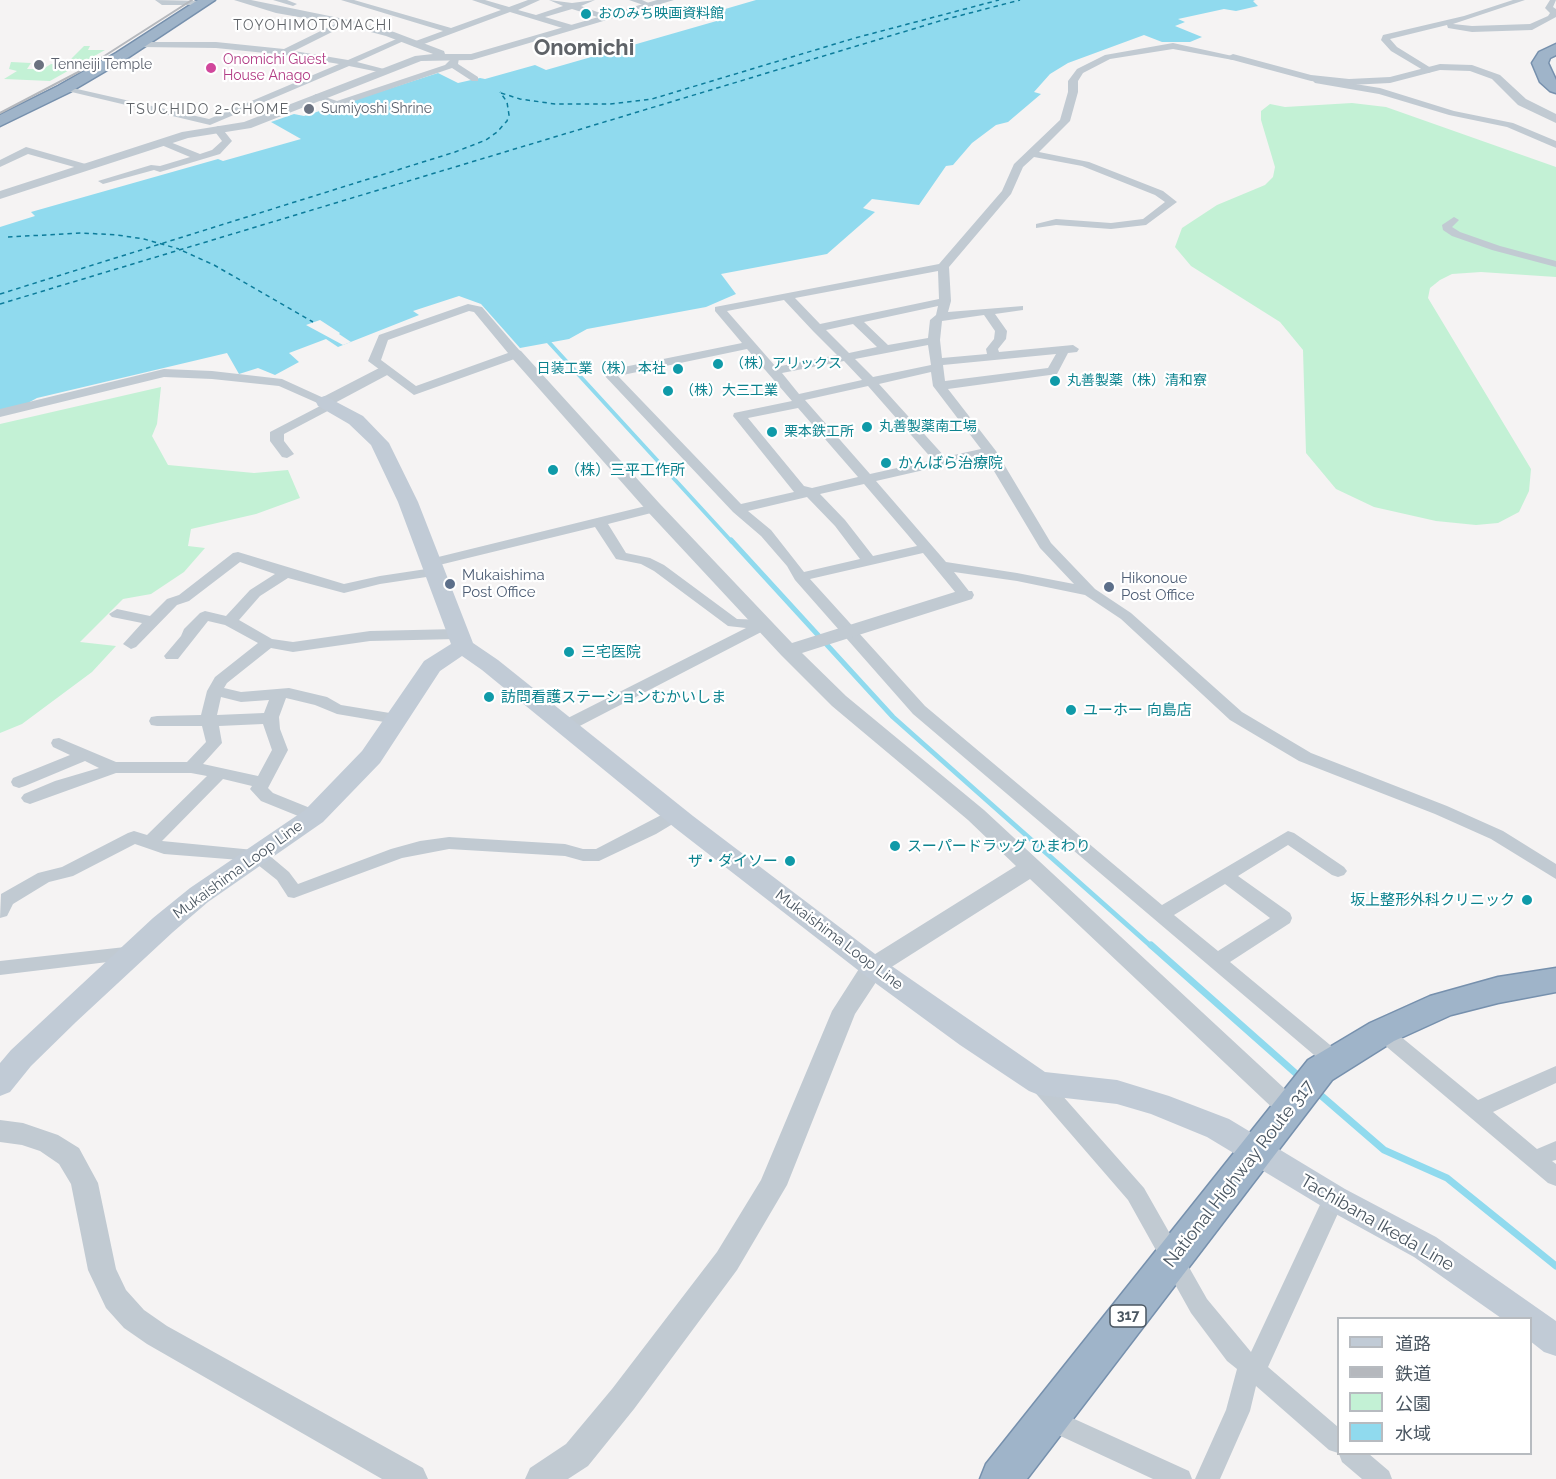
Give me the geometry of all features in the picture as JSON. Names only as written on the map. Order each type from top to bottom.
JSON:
[{"type":"highway","points":[[0,121],[64,89],[141,44],[205,2]]},
{"type":"highway","points":[[1556,49],[1544,55],[1539,63],[1546,79],[1556,88]]},
{"type":"highway","name":"National Highway Route 317","points":[[1001,1479],[1293,1102],[1327,1065],[1382,1032],[1442,1005],[1498,990],[1556,980]]},
{"type":"main road","points":[[329,404],[356,420],[379,443],[408,502],[460,641]]},
{"type":"main road","name":"Mukaishima Loop Line","points":[[0,1084],[21,1058],[199,895],[314,816],[370,757],[432,666],[460,641],[675,815],[873,967],[969,1037],[1039,1083],[1117,1092],[1158,1104],[1218,1128],[1255,1152]]},
{"type":"main road","name":"Tachibana Ikeda Line","points":[[1255,1152],[1425,1247],[1525,1317]]},
{"type":"main road","name":"Tachibana Ikeda Line","points":[[1532,1322],[1556,1341]]},
{"type":"street","points":[[159,0],[162,3],[205,2]]},
{"type":"street","points":[[241,0],[276,10],[345,22],[404,39],[453,61],[475,79]]},
{"type":"street","points":[[277,0],[292,4]]},
{"type":"street","points":[[345,0],[453,31]]},
{"type":"street","points":[[476,0],[569,27]]},
{"type":"street","points":[[416,44],[537,0]]},
{"type":"street","points":[[553,0],[607,17]]},
{"type":"street","points":[[536,18],[591,0]]},
{"type":"street","points":[[633,0],[649,5]]},
{"type":"street","points":[[316,97],[337,104],[453,61],[478,56],[569,27],[669,0]]},
{"type":"street","points":[[1428,70],[1394,49],[1386,38],[1394,34],[1490,11],[1521,0]]},
{"type":"street","points":[[1490,11],[1512,17],[1513,22],[1532,27],[1551,17],[1554,12],[1549,8],[1554,0]]},
{"type":"street","points":[[285,52],[345,22]]},
{"type":"street","points":[[1443,24],[1456,27],[1556,25]]},
{"type":"street","points":[[1442,36],[1456,27]]},
{"type":"street","points":[[0,195],[213,127],[346,62],[404,39]]},
{"type":"street","points":[[141,44],[216,45],[285,52],[346,62],[381,71]]},
{"type":"street","points":[[795,649],[965,595],[867,478],[719,309],[943,267],[1007,192],[1018,166],[1065,122],[1073,92],[1073,81],[1080,71],[1108,57],[1173,46],[1233,57],[1311,78],[1380,91],[1452,113],[1510,125],[1556,145]]},
{"type":"street","points":[[64,89],[213,127],[247,125],[433,51]]},
{"type":"street","points":[[418,58],[453,61]]},
{"type":"street","points":[[1311,78],[1370,82],[1398,79],[1440,67],[1461,66],[1497,77],[1522,102],[1556,119]]},
{"type":"street","points":[[103,181],[155,166],[160,169],[216,152],[227,141],[213,127]]},
{"type":"street","points":[[162,142],[199,157]]},
{"type":"street","points":[[0,164],[21,155],[26,150],[85,167]]},
{"type":"street","points":[[1031,153],[1085,164],[1159,193],[1172,202],[1146,222],[1111,226],[1056,222],[1040,225]]},
{"type":"street","points":[[1454,220],[1447,225],[1447,228],[1456,234],[1497,249],[1556,264]]},
{"type":"street","points":[[941,316],[945,300],[943,267]]},
{"type":"street","points":[[787,297],[871,382],[942,462]]},
{"type":"street","points":[[817,328],[945,300]]},
{"type":"street","points":[[516,354],[414,391],[374,361],[383,338],[468,307],[478,309],[654,508],[764,625],[795,649],[839,701],[975,815],[1293,1102]]},
{"type":"street","points":[[1019,308],[941,316],[936,320],[934,339],[939,386],[989,451],[1045,545],[1090,592],[1126,616],[1228,709],[1257,729],[1305,757],[1442,810],[1497,836],[1556,873]]},
{"type":"street","points":[[988,312],[1000,331],[1000,339],[992,349],[994,357]]},
{"type":"street","points":[[855,319],[885,349]]},
{"type":"street","points":[[774,371],[934,339]]},
{"type":"street","points":[[750,345],[609,374],[738,509],[766,533],[793,564],[800,577],[919,711],[1216,961],[1327,1065]]},
{"type":"street","points":[[869,560],[840,523],[809,492],[800,490],[739,416],[937,365],[1067,349],[1053,371],[939,386]]},
{"type":"street","points":[[287,454],[277,441],[277,432],[385,370]]},
{"type":"street","points":[[0,413],[164,373],[212,375],[282,383],[329,404]]},
{"type":"street","points":[[738,509],[989,451]]},
{"type":"street","points":[[130,644],[172,602],[184,598],[238,556],[286,573],[344,589],[654,508]]},
{"type":"street","points":[[600,522],[621,556],[645,561],[659,568],[734,622],[764,625]]},
{"type":"street","points":[[800,577],[925,548]]},
{"type":"street","points":[[941,566],[1017,577],[1090,592]]},
{"type":"street","points":[[230,621],[255,593],[286,573]]},
{"type":"street","points":[[117,614],[153,621]]},
{"type":"street","points":[[172,656],[189,637],[189,632],[205,616],[230,621],[267,643],[293,647],[370,636],[460,641]]},
{"type":"street","points":[[566,726],[764,625]]},
{"type":"street","points":[[191,767],[214,743],[208,712],[221,680],[267,643]]},
{"type":"street","points":[[215,691],[241,697],[289,693],[321,701],[337,709],[396,719]]},
{"type":"street","points":[[279,694],[271,717],[272,729],[280,750],[259,789],[267,797],[314,816]]},
{"type":"street","points":[[157,721],[255,720],[271,717]]},
{"type":"street","points":[[59,743],[114,768]]},
{"type":"street","points":[[19,782],[86,755]]},
{"type":"street","points":[[30,798],[61,785],[84,780],[114,768],[191,767],[261,782]]},
{"type":"street","points":[[149,843],[220,773]]},
{"type":"street","points":[[2,902],[44,877],[67,873],[134,837],[164,848],[258,855],[283,876],[294,891],[397,853],[449,843],[542,848],[565,850],[582,855],[599,855],[675,815]]},
{"type":"street","points":[[1161,914],[1288,837],[1338,871]]},
{"type":"street","points":[[541,1479],[578,1455],[727,1261],[773,1185],[844,1011],[873,967],[1031,867]]},
{"type":"street","points":[[1216,961],[1283,918],[1225,875]]},
{"type":"street","points":[[0,968],[134,953]]},
{"type":"street","points":[[1382,1032],[1556,1177]]},
{"type":"street","points":[[1475,1111],[1556,1074]]},
{"type":"street","points":[[1039,1083],[1136,1194],[1199,1306],[1235,1353],[1337,1441]]},
{"type":"street","points":[[0,1131],[23,1134],[49,1143],[69,1156],[84,1183],[102,1270],[116,1299],[134,1319],[157,1335],[412,1479]]},
{"type":"street","points":[[1536,1159],[1556,1150]]},
{"type":"street","points":[[1207,1479],[1238,1411],[1250,1364],[1260,1359],[1334,1198]]},
{"type":"street","points":[[1048,1418],[1180,1479]]},
{"type":"street","points":[[1352,1455],[1380,1479]]},
{"type":"green space","points":[[84,46],[90,46],[88,50],[105,50],[50,81],[4,79],[17,71],[9,69],[11,62],[31,63],[27,69],[43,69],[51,64],[66,64]]},
{"type":"green space","points":[[1352,103],[1386,107],[1556,167],[1556,277],[1481,272],[1452,274],[1430,288],[1428,298],[1531,469],[1529,491],[1519,512],[1498,523],[1476,525],[1436,521],[1374,507],[1336,489],[1306,453],[1303,350],[1280,322],[1191,266],[1175,247],[1182,228],[1217,205],[1265,185],[1273,177],[1275,167],[1261,120],[1261,111],[1270,104],[1285,107]]},
{"type":"green space","points":[[161,387],[157,424],[152,436],[168,465],[254,473],[288,470],[300,498],[256,514],[191,529],[188,546],[205,548],[184,572],[151,594],[123,599],[80,642],[116,646],[92,672],[22,724],[0,733],[0,424]]},
{"type":"water","points":[[756,0],[1255,0],[1253,1],[1258,6],[1236,11],[1224,9],[1178,19],[1185,22],[1175,26],[1202,37],[1190,42],[1162,42],[1144,35],[1068,63],[1050,74],[1034,92],[1041,94],[1008,122],[996,125],[972,143],[953,165],[946,166],[919,205],[872,199],[863,208],[875,212],[827,254],[721,274],[736,294],[706,307],[587,329],[569,339],[520,348],[481,304],[459,296],[413,311],[419,315],[338,347],[326,339],[289,353],[299,362],[275,375],[258,368],[239,374],[227,353],[37,398],[26,404],[0,410],[0,227],[35,216],[31,212],[218,159],[223,161],[301,139],[271,122],[294,114],[304,116],[438,73],[458,83],[485,79],[535,65],[546,70],[720,20],[708,14]]},
{"type":"pier","points":[[320,320],[351,342],[343,345],[306,325]]},
{"type":"waterway","points":[[545,338],[732,542]]},
{"type":"waterway","points":[[731,540],[893,717],[1152,947]]},
{"type":"waterway","points":[[1151,945],[1301,1078]]},
{"type":"waterway","points":[[1317,1092],[1384,1150],[1447,1178],[1556,1266]]},
{"type":"ferry route","points":[[501,93],[520,99],[555,104],[610,104],[652,99],[855,38],[999,0]]},
{"type":"ferry route","points":[[0,304],[943,20],[1020,0]]},
{"type":"ferry route","points":[[161,244],[455,152],[486,140],[497,132],[507,121],[509,115],[507,102],[500,92]]},
{"type":"ferry route","points":[[8,237],[82,233],[117,235],[161,244]]},
{"type":"ferry route","points":[[0,294],[161,244]]},
{"type":"ferry route","points":[[161,244],[179,249]]},
{"type":"ferry route","points":[[183,251],[214,265],[313,322]]},
{"type":"railway","points":[[0,113],[84,69],[192,0]]},
{"type":"place","name":"おのみち映画資料館","points":[[586,14]]},
{"type":"place","name":"Tenneiji Temple","points":[[39,65]]},
{"type":"place","name":"Onomichi Guest House Anago","points":[[211,68]]},
{"type":"place","name":"Sumiyoshi Shrine","points":[[309,109]]},
{"type":"place","name":"（株）アリックス","points":[[718,364]]},
{"type":"place","name":"日装工業（株） 本社","points":[[678,369]]},
{"type":"place","name":"丸善製薬（株）清和寮","points":[[1055,381]]},
{"type":"place","name":"（株）大三工業","points":[[668,391]]},
{"type":"place","name":"丸善製薬南工場","points":[[867,427]]},
{"type":"place","name":"栗本鉄工所","points":[[772,432]]},
{"type":"place","name":"かんばら治療院","points":[[886,463]]},
{"type":"place","name":"（株）三平工作所","points":[[553,470]]},
{"type":"place","name":"Mukaishima Post Office","points":[[450,584]]},
{"type":"place","name":"Hikonoue Post Office","points":[[1109,587]]},
{"type":"place","name":"三宅医院","points":[[569,652]]},
{"type":"place","name":"訪問看護ステーションむかいしま","points":[[489,697]]},
{"type":"place","name":"ユーホー 向島店","points":[[1071,710]]},
{"type":"place","name":"スーパードラッグ ひまわり","points":[[895,846]]},
{"type":"place","name":"ザ・ダイソー","points":[[790,861]]},
{"type":"place","name":"坂上整形外科クリニック","points":[[1527,900]]},
{"type":"district","name":"TOYOHIMOTOMACHI","points":[[313,26]]},
{"type":"district","name":"Onomichi","points":[[584,48]]},
{"type":"district","name":"TSUCHIDO 2-CHOME","points":[[208,110]]}]
